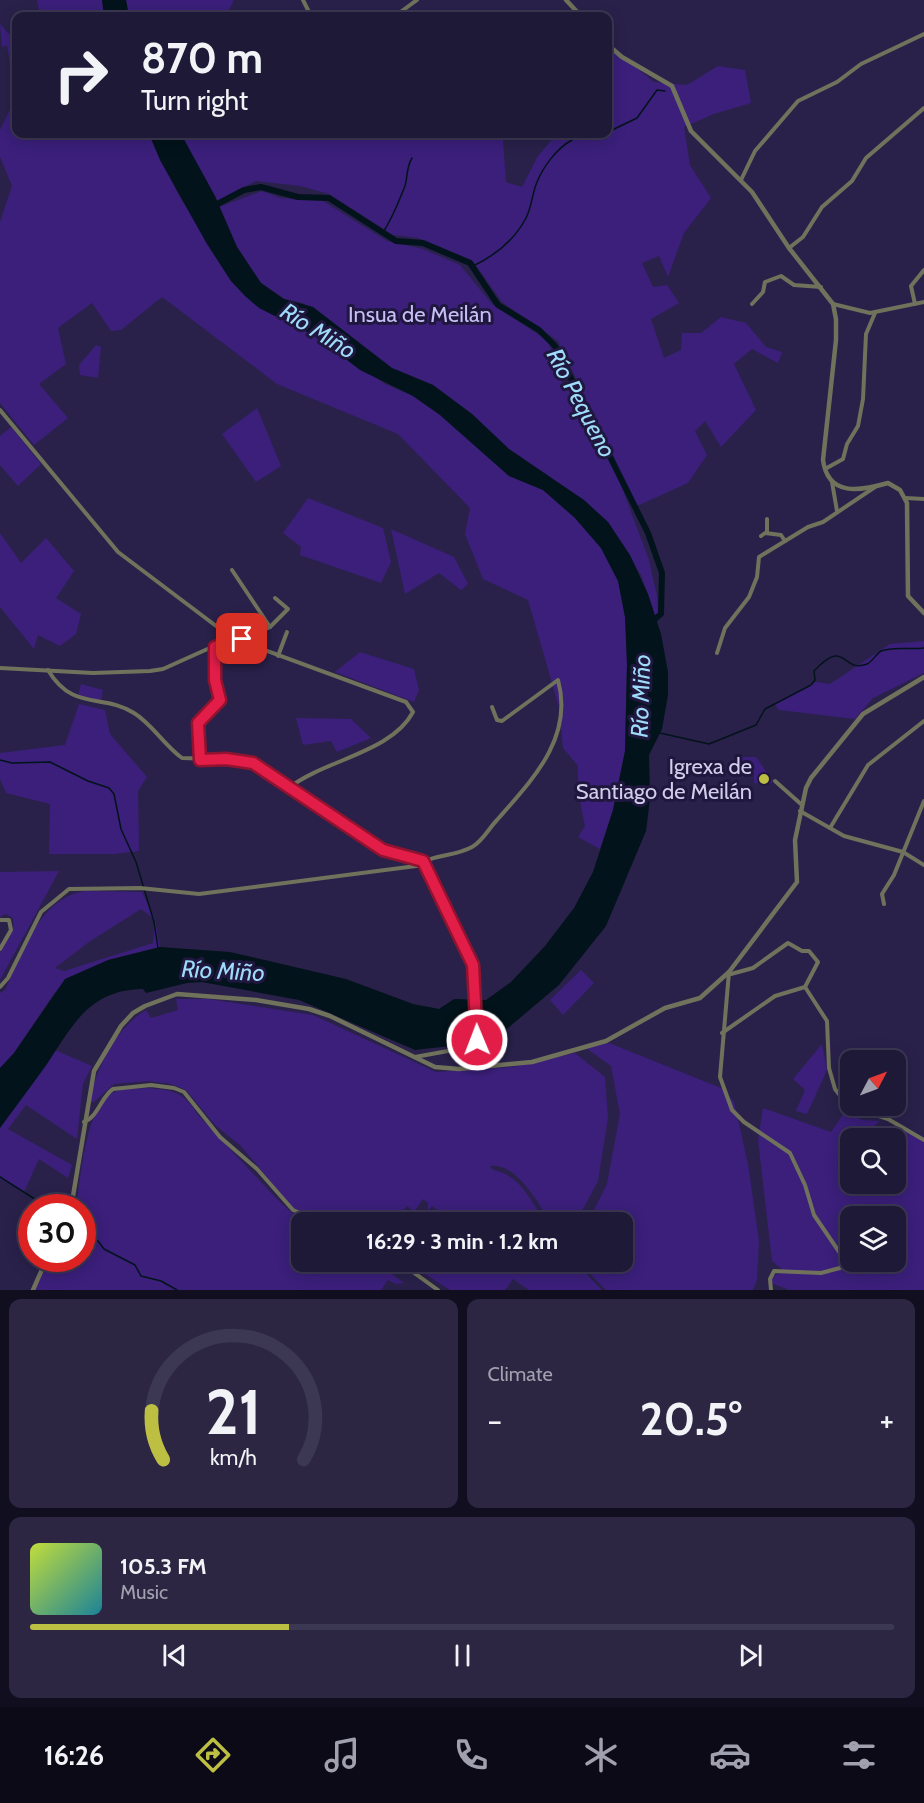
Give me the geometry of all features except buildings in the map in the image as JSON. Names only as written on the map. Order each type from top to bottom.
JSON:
[{"type":"street","points":[[400,12],[417,0]]},
{"type":"street","points":[[566,0],[577,12]]},
{"type":"street","points":[[741,180],[755,151],[798,101],[837,82],[861,64],[924,34]]},
{"type":"street","points":[[612,48],[622,57],[660,77],[672,87],[691,131],[741,180],[832,304],[836,319],[836,340],[823,460],[825,470],[832,482],[837,511]]},
{"type":"street","points":[[789,248],[803,237],[822,207],[852,181],[866,158],[924,108]]},
{"type":"street","points":[[915,304],[912,283],[924,270]]},
{"type":"street","points":[[752,304],[763,292],[767,280],[776,277],[781,276],[794,285],[821,287]]},
{"type":"street","points":[[832,304],[875,313],[924,302]]},
{"type":"street","points":[[825,470],[843,459],[847,444],[858,426],[863,399],[866,334],[875,313]]},
{"type":"street","points":[[0,410],[118,552],[230,637],[406,702],[413,712],[406,723],[390,736],[290,787]]},
{"type":"street","points":[[832,482],[846,489],[895,484],[905,498],[908,596],[924,613]]},
{"type":"street","points":[[717,653],[725,628],[749,597],[757,577],[759,557],[823,522],[878,485]]},
{"type":"street","points":[[905,498],[924,499]]},
{"type":"street","points":[[767,519],[767,533]]},
{"type":"street","points":[[760,536],[767,533],[781,535],[785,541]]},
{"type":"street","points":[[232,570],[270,627]]},
{"type":"street","points":[[241,641],[270,627],[288,609],[275,598]]},
{"type":"street","points":[[278,656],[287,632]]},
{"type":"street","points":[[0,668],[150,672],[215,647],[230,637]]},
{"type":"street","points":[[200,760],[198,723],[220,700],[215,680],[215,647]]},
{"type":"street","points":[[48,670],[77,699],[122,706],[134,713],[182,758],[226,759],[253,763],[383,850],[423,861],[473,965],[477,1036],[474,1044],[415,1057]]},
{"type":"street","points":[[52,676],[54,670]]},
{"type":"street","points":[[73,1194],[94,1071],[122,1026],[133,1013],[177,994],[256,1000],[309,1009],[354,1026],[435,1067],[459,1069],[532,1062],[606,1041],[665,1008],[700,998],[730,973],[797,882],[795,840],[800,811],[811,778],[864,714],[924,676]]},
{"type":"street","points":[[0,987],[8,978],[41,912],[69,889],[140,888],[208,893],[416,866],[423,861],[475,846],[509,808],[555,744],[562,711],[558,680],[502,721],[497,720],[492,707]]},
{"type":"street","points":[[830,828],[868,765],[924,721]]},
{"type":"street","points":[[775,782],[802,805]]},
{"type":"street","points":[[884,904],[882,894],[903,852],[924,801]]},
{"type":"street","points":[[800,811],[844,836],[903,852],[924,865]]},
{"type":"street","points":[[0,920],[9,920],[11,930],[0,949]]},
{"type":"street","points":[[722,1033],[775,996],[805,987],[818,962],[809,951],[802,951],[788,944],[753,968],[730,973]]},
{"type":"street","points":[[730,973],[722,1033],[724,1050],[720,1077],[732,1110],[745,1123],[790,1152],[805,1185],[814,1215],[844,1259],[840,1268],[830,1272],[774,1271],[770,1279],[771,1290],[777,1290]]},
{"type":"street","points":[[805,987],[827,1021],[829,1068],[835,1089],[848,1106],[888,1119],[924,1140]]},
{"type":"street","points":[[84,1122],[89,1120],[99,1103],[113,1089],[151,1085],[174,1088],[184,1092],[220,1137],[257,1169],[293,1210],[298,1212]]},
{"type":"street","points":[[33,1290],[41,1272]]},
{"type":"street","points":[[413,1272],[438,1290]]},
{"type":"green space","points":[[37,0],[102,0],[104,12],[36,12],[39,10]]},
{"type":"green space","points":[[126,0],[233,0],[228,12],[128,12]]},
{"type":"green space","points":[[0,24],[9,34],[12,31],[12,79],[7,45],[2,47]]},
{"type":"green space","points":[[612,47],[654,82],[687,85],[718,66],[745,70],[751,103],[714,114],[684,127],[690,165],[711,198],[684,233],[668,277],[659,256],[642,263],[653,287],[667,285],[679,303],[651,319],[664,358],[681,350],[682,333],[701,333],[721,317],[746,323],[766,347],[782,352],[778,363],[752,349],[734,364],[756,410],[721,447],[705,421],[695,431],[707,455],[688,483],[637,506],[558,341],[502,302],[472,260],[418,238],[393,235],[329,194],[300,186],[256,181],[217,201],[183,138],[502,138],[506,182],[522,187],[538,156],[554,138],[612,138]]},
{"type":"green space","points":[[12,105],[12,138],[151,138],[178,194],[231,281],[260,308],[317,337],[385,384],[413,396],[440,415],[509,476],[543,490],[575,518],[601,548],[618,581],[625,617],[627,664],[625,751],[613,810],[600,849],[578,837],[585,826],[578,792],[578,766],[563,748],[559,707],[528,600],[483,579],[465,534],[470,508],[398,434],[277,384],[162,297],[121,330],[111,331],[92,303],[58,328],[66,364],[39,384],[68,418],[34,445],[0,403],[0,222],[12,186],[0,157],[0,130]]},
{"type":"green space","name":"Insua de Meilán","points":[[262,191],[280,198],[323,201],[387,241],[423,249],[460,265],[492,304],[548,341],[562,382],[578,402],[618,477],[649,560],[657,596],[658,614],[655,616],[641,575],[608,522],[509,449],[472,414],[433,385],[392,368],[324,316],[303,303],[284,299],[261,283],[237,247],[219,207]]},
{"type":"green space","points":[[96,345],[101,347],[98,378],[80,375],[79,365]]},
{"type":"green space","points":[[257,408],[281,466],[256,482],[222,434]]},
{"type":"green space","points":[[11,427],[41,464],[18,486],[0,465],[0,436]]},
{"type":"green space","points":[[308,498],[383,528],[391,562],[381,583],[300,555],[301,547],[283,533]]},
{"type":"green space","points":[[391,529],[454,557],[468,584],[461,590],[439,573],[405,594]]},
{"type":"green space","points":[[0,533],[21,563],[46,538],[74,571],[56,598],[81,614],[76,634],[60,646],[38,635],[34,649],[0,607]]},
{"type":"green space","points":[[924,641],[924,673],[873,698],[855,719],[779,710],[774,703],[816,682],[830,684],[890,644]]},
{"type":"green space","points":[[360,652],[414,669],[419,690],[414,702],[335,672]]},
{"type":"green space","points":[[81,684],[103,690],[101,701],[78,695]]},
{"type":"green space","points":[[79,704],[105,710],[110,734],[147,777],[138,791],[139,851],[114,854],[49,854],[50,804],[6,793],[0,779],[0,753],[65,745]]},
{"type":"green space","points":[[296,718],[351,719],[371,738],[337,752],[331,741],[303,745]]},
{"type":"green space","points":[[741,757],[756,757],[773,781],[770,784],[754,783],[754,774],[742,774]]},
{"type":"green space","points":[[59,871],[0,980],[0,954],[12,932],[13,923],[12,917],[5,914],[0,917],[0,872]]},
{"type":"green space","points":[[87,891],[142,892],[155,920],[160,947],[108,960],[55,992],[14,1053],[0,1068],[0,993],[5,990],[35,928],[57,903],[70,895]],"holes":[[[141,909],[155,920],[153,943],[64,971],[55,968],[89,942]]]},
{"type":"green space","points":[[581,970],[594,983],[563,1015],[550,1000]]},
{"type":"green space","points":[[176,999],[209,999],[313,1015],[436,1072],[512,1067],[575,1053],[605,1077],[608,1118],[598,1181],[581,1212],[544,1212],[518,1177],[500,1167],[490,1166],[493,1170],[511,1177],[518,1183],[539,1212],[440,1212],[432,1206],[428,1211],[428,1203],[423,1199],[414,1212],[407,1206],[402,1212],[303,1212],[293,1208],[241,1146],[215,1125],[186,1090],[171,1084],[148,1081],[114,1084],[94,1102],[90,1102],[102,1062],[117,1038],[135,1017],[146,1010],[151,1018],[178,1010]]},
{"type":"green space","points":[[609,1043],[721,1088],[734,1102],[748,1164],[759,1241],[757,1280],[753,1290],[606,1290],[588,1272],[633,1272],[633,1212],[593,1212],[607,1184],[620,1114],[611,1066],[586,1048]]},
{"type":"green space","points":[[822,1044],[827,1070],[807,1114],[796,1111],[805,1090],[793,1079]]},
{"type":"green space","points":[[55,1050],[92,1066],[83,1084],[77,1139],[26,1105],[8,1129],[72,1165],[68,1178],[39,1159],[24,1192],[0,1179],[0,1128]]},
{"type":"green space","points":[[125,1089],[163,1090],[182,1096],[291,1212],[291,1272],[389,1272],[404,1283],[396,1284],[388,1280],[381,1290],[35,1290],[43,1272],[96,1272],[96,1194],[78,1194],[83,1162],[86,1144],[97,1111],[104,1099],[114,1092]]},
{"type":"green space","points":[[763,1108],[831,1132],[842,1116],[880,1121],[872,1128],[840,1128],[840,1194],[906,1194],[906,1130],[924,1142],[924,1290],[789,1290],[771,1283],[773,1276],[784,1271],[772,1261],[758,1140]]},
{"type":"green space","points":[[422,1272],[585,1272],[602,1290],[529,1290],[513,1279],[505,1290],[450,1290]]},
{"type":"water","points":[[102,0],[126,0],[128,12],[104,12]]},
{"type":"water","name":"Río Miño","points":[[151,138],[183,138],[215,196],[237,247],[261,283],[284,299],[313,307],[392,368],[433,385],[472,414],[509,449],[584,500],[608,522],[630,555],[648,594],[661,634],[668,672],[668,695],[662,729],[649,755],[650,799],[646,831],[606,926],[559,985],[502,1033],[468,1044],[415,1050],[299,1000],[202,982],[187,983],[146,993],[143,989],[125,991],[109,995],[96,1002],[85,1012],[0,1128],[0,1068],[14,1053],[65,979],[108,960],[160,947],[230,952],[346,979],[413,1004],[439,1009],[454,999],[486,1000],[511,982],[545,946],[574,908],[593,872],[613,810],[625,751],[627,664],[625,617],[618,581],[601,548],[575,518],[543,490],[509,476],[440,415],[413,396],[360,370],[317,337],[259,308],[245,296],[231,281],[207,244],[160,160]]},
{"type":"waterway","points":[[612,130],[637,118],[657,90],[665,91]]},
{"type":"waterway","points":[[473,266],[497,252],[516,234],[528,214],[535,186],[547,164],[566,143],[576,138]]},
{"type":"waterway","points":[[382,234],[405,186],[412,158]]},
{"type":"waterway","name":"Río Pequeno","points":[[210,208],[244,190],[261,187],[298,197],[329,198],[396,241],[423,243],[470,263],[498,305],[539,330],[555,346],[648,533],[662,573],[661,614],[650,623]]},
{"type":"waterway","points":[[660,733],[709,744],[756,725],[765,709],[811,685],[815,680],[814,671],[833,657],[838,656],[859,666],[867,664],[881,651],[896,648],[924,648]]},
{"type":"waterway","points":[[0,760],[12,763],[50,762],[88,781],[109,788],[114,794],[121,829],[136,862],[154,922],[158,948]]},
{"type":"waterway","points":[[0,1177],[27,1194]]},
{"type":"waterway","points":[[96,1240],[104,1249],[135,1265],[141,1276],[161,1281],[177,1290]]},
{"type":"place","name":"Igrexa de Santiago de Meilán","points":[[764,779]]},
{"type":"route","points":[[242,639],[241,641],[232,639],[215,647],[215,680],[220,700],[198,723],[200,760],[226,759],[253,763],[383,850],[423,861],[473,965],[477,1040]]}]
